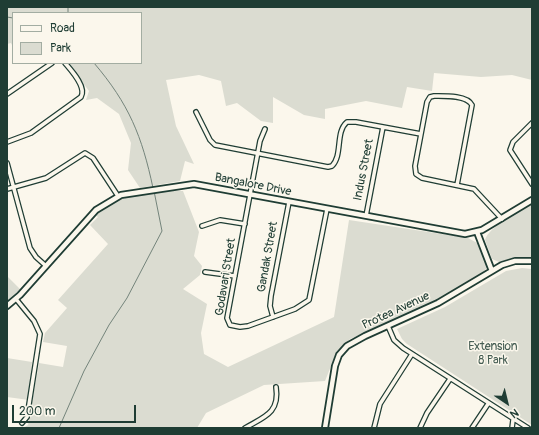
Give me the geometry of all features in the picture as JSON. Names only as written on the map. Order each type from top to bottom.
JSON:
[{"type":"street","points":[[7,94],[51,64]]},
{"type":"street","points":[[7,142],[26,136],[81,97],[83,92],[82,87],[66,64]]},
{"type":"street","points":[[457,185],[471,103],[464,98],[438,96],[430,97],[427,102],[415,166],[416,174],[422,178],[476,190],[502,219]]},
{"type":"street","points":[[196,112],[210,140],[215,145],[331,167],[336,162],[342,129],[346,123],[351,121],[421,134]]},
{"type":"street","points":[[532,123],[513,142],[510,150],[532,184]]},
{"type":"street","name":"Indus Street","points":[[366,216],[382,127]]},
{"type":"street","name":"Godavari Street","points":[[265,129],[261,137],[227,318],[229,324],[243,327],[304,305],[309,300],[327,209]]},
{"type":"street","points":[[7,190],[46,178],[85,153],[93,158],[118,196]]},
{"type":"street","points":[[7,163],[30,248],[36,257],[46,266]]},
{"type":"street","name":"Bangalore Drive","points":[[7,306],[16,299],[96,210],[118,196],[148,190],[194,184],[458,233],[478,232],[532,200]]},
{"type":"street","name":"Gandak Street","points":[[273,316],[270,306],[271,296],[289,202]]},
{"type":"street","points":[[202,226],[220,220],[245,224]]},
{"type":"street","points":[[478,232],[492,271]]},
{"type":"street","name":"Protea Avenue","points":[[325,428],[334,372],[339,354],[353,342],[447,298],[492,271],[511,262],[532,261]]},
{"type":"street","points":[[205,272],[235,276]]},
{"type":"street","points":[[16,299],[34,321],[40,334],[27,417],[22,423]]},
{"type":"street","points":[[388,326],[395,342],[488,404],[528,428]]},
{"type":"street","points":[[374,428],[380,404],[412,354]]},
{"type":"street","points":[[420,428],[427,413],[450,379]]},
{"type":"street","points":[[245,428],[266,415],[274,407],[278,400],[276,387]]},
{"type":"street","points":[[472,428],[488,404]]},
{"type":"street","points":[[512,428],[513,420]]},
{"type":"green space","points":[[7,7],[532,7],[532,80],[512,75],[481,77],[434,73],[432,91],[407,87],[402,108],[366,101],[325,109],[325,119],[304,115],[273,97],[273,123],[261,121],[237,103],[226,106],[221,81],[199,75],[166,80],[176,126],[194,164],[185,161],[180,181],[140,188],[128,170],[131,143],[119,114],[97,98],[86,100],[89,91],[69,64],[142,64],[142,12],[12,12],[12,45],[11,43],[7,44]]},
{"type":"green space","points":[[162,191],[183,191],[199,232],[194,256],[202,266],[200,275],[183,289],[207,304],[201,333],[204,354],[228,367],[334,317],[349,220],[468,238],[479,244],[487,267],[481,274],[447,294],[424,306],[350,339],[337,351],[325,381],[264,385],[206,413],[197,428],[23,428],[28,425],[39,363],[63,367],[67,346],[43,342],[45,333],[67,308],[58,300],[108,244],[90,225],[98,217],[95,215],[102,209],[118,200]]},
{"type":"green space","points":[[532,204],[532,258],[516,257],[499,262],[492,259],[485,240],[488,235],[498,225]]},
{"type":"green space","name":"Extension 8 Park","points":[[522,268],[532,269],[532,425],[407,344],[402,339],[397,329],[445,307],[506,271]]},
{"type":"green space","points":[[7,276],[21,290],[7,302]]},
{"type":"green space","points":[[7,358],[32,362],[29,400],[7,397]]},
{"type":"waterway","points":[[68,7],[68,12]]},
{"type":"waterway","points":[[7,17],[12,18]]},
{"type":"waterway","points":[[95,64],[116,93],[132,121],[139,136],[153,188]]},
{"type":"waterway","points":[[59,428],[84,371],[109,325],[127,298],[162,231],[154,191]]}]
